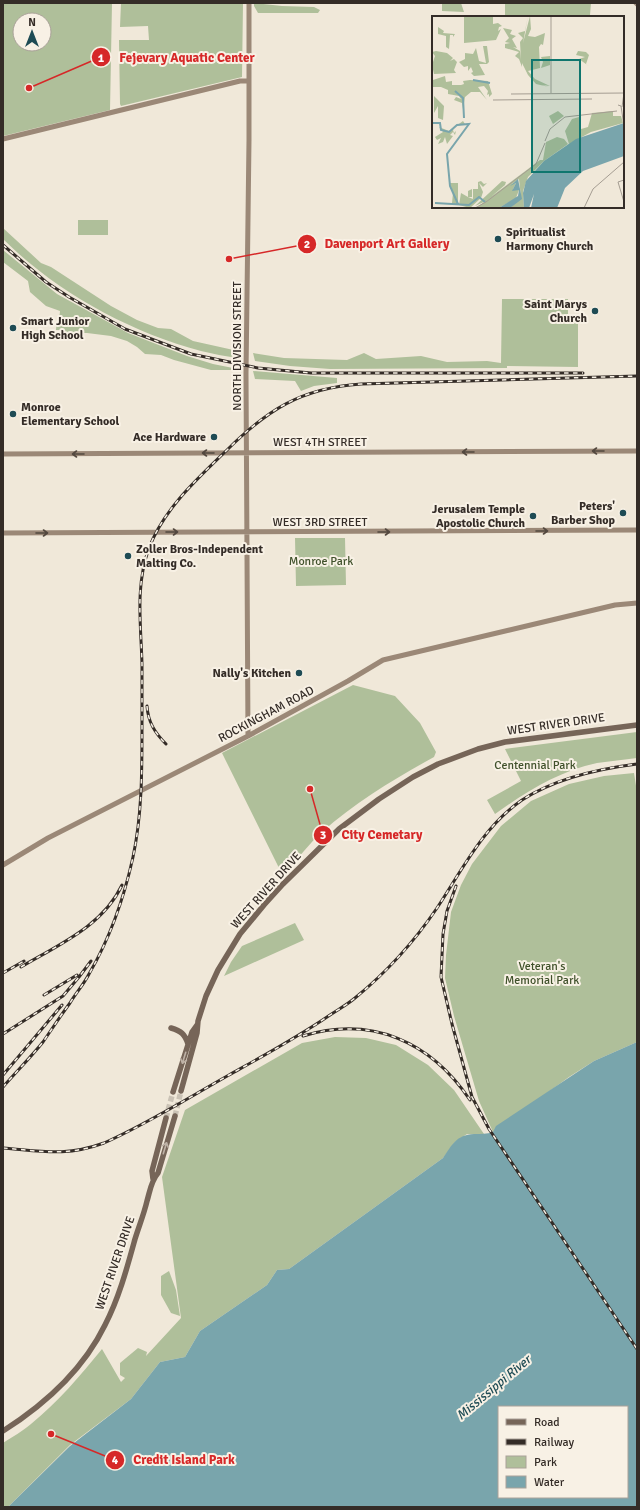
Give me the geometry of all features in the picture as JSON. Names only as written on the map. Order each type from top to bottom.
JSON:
[{"type":"main road","name":"NORTH DIVISION STREET","points":[[248,736],[246,327],[249,140],[249,3]]},
{"type":"main road","points":[[3,139],[240,81],[248,81]]},
{"type":"main road","name":"WEST 4TH STREET","points":[[3,454],[637,451]]},
{"type":"main road","name":"WEST 3RD STREET","points":[[3,533],[637,530]]},
{"type":"main road","name":"ROCKINGHAM ROAD","points":[[3,866],[48,838],[248,736],[383,660],[478,636],[615,605],[637,603]]},
{"type":"main road","name":"WEST RIVER DRIVE","points":[[173,1092],[192,1032],[197,1025],[212,982],[240,934],[283,884],[339,829],[379,799],[413,777],[438,764],[478,749],[505,742],[637,724]]},
{"type":"main road","name":"WEST RIVER DRIVE","points":[[181,1091],[197,1033],[197,1025]]},
{"type":"main road","points":[[171,1028],[180,1030],[186,1038],[188,1044]]},
{"type":"main road","name":"WEST RIVER DRIVE","points":[[153,1179],[158,1173],[175,1116]]},
{"type":"main road","name":"WEST RIVER DRIVE","points":[[3,1431],[24,1418],[47,1399],[65,1381],[89,1351],[105,1326],[117,1298],[147,1202],[153,1179],[152,1171],[166,1118]]},
{"type":"green space","points":[[3,3],[112,3],[110,110],[3,136]]},
{"type":"green space","points":[[121,3],[243,3],[242,77],[121,106],[119,40],[149,40],[148,26],[120,27]]},
{"type":"green space","points":[[254,3],[314,7],[320,10],[318,13],[258,13]]},
{"type":"green space","points":[[442,3],[461,3],[464,12],[442,11]]},
{"type":"green space","points":[[505,3],[591,3],[590,15],[505,15]]},
{"type":"green space","points":[[78,220],[108,220],[108,235],[78,235]]},
{"type":"green space","points":[[3,228],[41,263],[51,267],[111,306],[137,320],[158,328],[171,329],[193,341],[238,351],[237,358],[201,351],[174,343],[120,321],[94,307],[46,276],[23,258],[3,239]]},
{"type":"green space","points":[[3,250],[57,294],[128,333],[187,356],[233,368],[231,370],[211,370],[161,355],[145,354],[127,341],[111,336],[87,333],[61,333],[60,330],[56,330],[60,311],[46,306],[30,292],[28,281],[3,262]]},
{"type":"green space","points":[[502,299],[568,299],[568,323],[578,323],[578,367],[507,366],[507,368],[330,369],[290,366],[255,361],[253,353],[284,358],[347,360],[364,353],[376,359],[421,356],[447,362],[487,361],[501,363]]},
{"type":"green space","points":[[253,371],[337,378],[337,383],[314,386],[301,391],[295,381],[255,379]]},
{"type":"green space","name":"Monroe Park","points":[[295,538],[345,538],[346,585],[296,586]]},
{"type":"green space","points":[[353,685],[395,696],[420,723],[436,752],[434,757],[390,782],[348,811],[317,837],[287,871],[280,870],[222,753]]},
{"type":"green space","name":"Centennial Park","points":[[637,732],[637,758],[597,763],[569,771],[543,783],[495,814],[487,800],[521,781],[505,749]]},
{"type":"green space","name":"Veteran's Memorial Park","points":[[634,773],[637,792],[637,1042],[594,1061],[569,1077],[493,1132],[479,1101],[454,1016],[445,978],[451,912],[461,885],[472,864],[501,826],[531,801],[569,784],[604,776]]},
{"type":"green space","points":[[295,923],[304,940],[224,976],[231,962],[242,946]]},
{"type":"green space","points":[[335,1037],[366,1038],[396,1045],[428,1065],[454,1090],[484,1134],[467,1134],[455,1142],[443,1158],[289,1269],[277,1270],[267,1285],[200,1331],[185,1357],[160,1362],[131,1399],[70,1445],[8,1507],[3,1507],[3,1443],[28,1427],[60,1398],[102,1349],[121,1382],[125,1378],[120,1375],[120,1363],[138,1348],[147,1352],[146,1356],[181,1318],[162,1177],[185,1110],[302,1043]]},
{"type":"green space","points":[[169,1271],[176,1290],[180,1316],[171,1313],[161,1295],[161,1276]]},
{"type":"water","name":"Mississippi River","points":[[637,1042],[637,1507],[8,1507],[70,1446],[131,1399],[160,1362],[185,1357],[200,1331],[267,1285],[277,1270],[289,1269],[443,1158],[452,1145],[463,1136],[493,1132],[496,1126],[594,1061]]},
{"type":"tunnel","points":[[175,1116],[181,1091]]},
{"type":"tunnel","points":[[166,1118],[173,1092]]},
{"type":"railway","points":[[3,245],[46,282],[69,297],[125,329],[191,354],[258,368],[311,373],[583,373]]},
{"type":"railway","points":[[3,1087],[43,1042],[85,981],[97,960],[116,917],[133,857],[141,793],[142,664],[140,591],[142,577],[149,548],[155,534],[163,520],[192,484],[256,424],[286,404],[320,390],[361,384],[637,376]]},
{"type":"railway","points":[[147,706],[153,727],[166,744]]},
{"type":"railway","points":[[3,1148],[65,1152],[104,1143],[152,1119],[293,1039],[352,1000],[389,967],[428,921],[474,850],[508,811],[535,792],[563,780],[592,772],[637,764]]},
{"type":"railway","points":[[21,967],[64,942],[91,923],[114,899],[122,885]]},
{"type":"railway","points":[[456,886],[447,911],[443,934],[441,977],[472,1097],[489,1129],[637,1349]]},
{"type":"railway","points":[[3,973],[24,961]]},
{"type":"railway","points":[[3,1034],[63,996],[91,961]]},
{"type":"railway","points":[[44,995],[77,975]]},
{"type":"railway","points":[[3,1075],[62,1005]]},
{"type":"railway","points":[[303,1036],[328,1030],[353,1029],[376,1032],[398,1038],[418,1049],[437,1063],[454,1080],[470,1100]]},
{"type":"place","name":"Fejevary Aquatic Center","points":[[29,88]]},
{"type":"place","name":"Spiritualist Harmony Church","points":[[498,239]]},
{"type":"place","name":"Davenport Art Gallery","points":[[229,259]]},
{"type":"place","name":"Saint Marys Church","points":[[595,311]]},
{"type":"place","name":"Smart Junior High School","points":[[13,328]]},
{"type":"place","name":"Monroe Elementary School","points":[[13,414]]},
{"type":"place","name":"Ace Hardware","points":[[214,437]]},
{"type":"place","name":"Peters' Barber Shop","points":[[623,513]]},
{"type":"place","name":"Jerusalem Temple Apostolic Church","points":[[533,516]]},
{"type":"place","name":"Zoller Bros-Independent Malting Co.","points":[[128,556]]},
{"type":"place","name":"Nally's Kitchen","points":[[299,673]]},
{"type":"place","name":"City Cemetary","points":[[310,789]]},
{"type":"place","name":"Credit Island Park","points":[[51,1434]]}]
